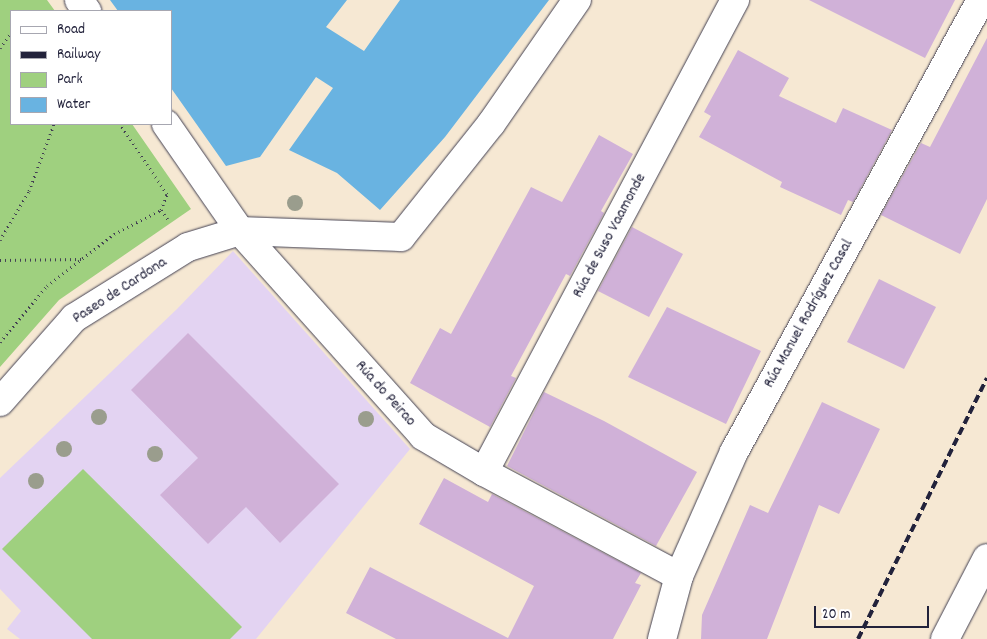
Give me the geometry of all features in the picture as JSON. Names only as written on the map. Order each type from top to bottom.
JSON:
[{"type":"street","points":[[240,231],[401,237],[491,124],[577,0]]},
{"type":"street","name":"Rúa de Suso Vaamonde","points":[[484,472],[736,0]]},
{"type":"street","name":"Rúa Manuel Rodríguez Casal","points":[[662,639],[679,576],[734,452],[981,0]]},
{"type":"street","name":"Rúa do Peirao","points":[[167,125],[240,231],[422,436],[484,472],[679,576]]},
{"type":"street","name":"Paseo de Cardona","points":[[0,402],[74,318],[188,248],[240,231]]},
{"type":"street","points":[[944,639],[987,558]]},
{"type":"path","points":[[0,48],[10,33]]},
{"type":"path","points":[[0,240],[28,191],[54,125]]},
{"type":"path","points":[[0,342],[47,286],[114,234],[161,210],[168,194],[121,125]]},
{"type":"path","points":[[0,260],[83,259]]},
{"type":"shaded area","points":[[233,251],[410,449],[256,639],[20,639],[7,629],[21,611],[0,589],[0,478],[177,309]]},
{"type":"green space","points":[[0,0],[47,0],[54,10],[10,10],[10,125],[133,125],[191,209],[59,300],[0,367]]},
{"type":"green space","points":[[83,469],[242,627],[230,639],[92,639],[2,549]]},
{"type":"water","points":[[110,0],[347,0],[326,27],[364,51],[400,0],[549,0],[445,137],[380,210],[337,173],[289,150],[333,88],[316,77],[260,157],[226,166],[172,89],[172,10],[117,10]]},
{"type":"building","points":[[809,0],[955,0],[925,58]]},
{"type":"building","points":[[987,38],[987,199],[960,254],[881,215],[921,143],[930,147]]},
{"type":"building","points":[[738,50],[789,78],[779,96],[836,123],[843,108],[892,130],[853,202],[848,200],[841,215],[780,187],[782,182],[699,137],[711,116],[704,112]]},
{"type":"building","points":[[599,135],[633,154],[601,211],[604,213],[570,276],[566,274],[511,376],[516,378],[490,427],[410,383],[440,328],[451,334],[531,187],[562,202]]},
{"type":"building","points":[[632,227],[683,254],[649,317],[598,291]]},
{"type":"building","points":[[879,279],[936,307],[904,369],[847,342]]},
{"type":"building","points":[[667,307],[761,351],[726,424],[628,377]]},
{"type":"building","points":[[188,333],[339,484],[280,543],[246,507],[208,544],[160,495],[198,458],[131,390]]},
{"type":"building","points":[[544,392],[604,421],[697,472],[656,546],[507,466]]},
{"type":"building","points":[[822,402],[880,429],[839,514],[819,505],[767,639],[701,639],[702,615],[750,505],[768,513]]},
{"type":"building","points":[[444,478],[488,502],[492,494],[641,573],[635,583],[641,585],[613,639],[396,639],[346,613],[370,567],[508,638],[534,586],[419,524]]},
{"type":"railway","points":[[858,639],[987,378]]}]
